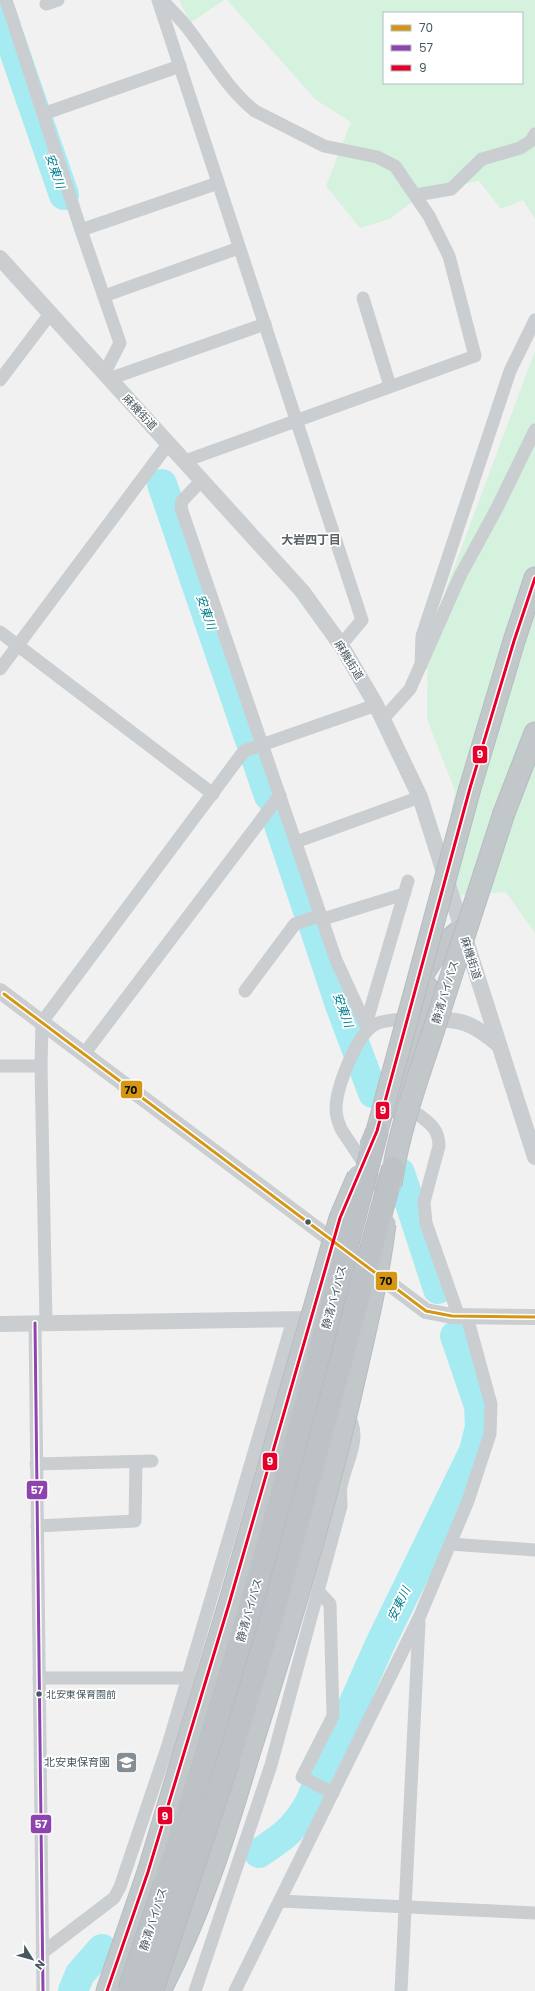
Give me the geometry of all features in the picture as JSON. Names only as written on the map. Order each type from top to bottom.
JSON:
[{"type":"highway","name":"静清バイパス","points":[[129,1991],[203,1765],[247,1619],[288,1472],[377,1131],[470,788],[514,641],[535,578]]},
{"type":"highway","name":"静清バイパス","points":[[154,1991],[231,1752],[273,1614],[419,1075],[461,941],[504,813],[535,733]]},
{"type":"highway","points":[[123,1991],[207,1744],[282,1478],[365,1167],[411,1020],[423,999],[431,976],[440,963],[464,936]]},
{"type":"highway","points":[[154,1991],[233,1752],[275,1615],[360,1304],[375,1245],[411,1020]]},
{"type":"highway","points":[[107,1991],[148,1872],[229,1604],[340,1218],[377,1131]]},
{"type":"highway","points":[[160,1991],[192,1924],[237,1794],[313,1548],[342,1436],[380,1264],[393,1168]]},
{"type":"street","points":[[6,0],[81,230],[120,343],[107,377]]},
{"type":"street","points":[[158,0],[362,620],[340,646]]},
{"type":"street","points":[[162,0],[188,29],[213,64],[246,104],[255,111],[324,146],[377,157],[395,166],[405,183],[416,195],[429,216],[449,256],[475,356],[185,461]]},
{"type":"street","points":[[43,114],[180,66]]},
{"type":"street","points":[[416,195],[452,189],[482,159],[520,148],[531,141],[535,134]]},
{"type":"street","points":[[81,230],[218,183]]},
{"type":"street","points":[[104,296],[239,248]]},
{"type":"street","name":"麻機街道","points":[[0,258],[302,591],[340,646],[380,712],[420,797],[535,1157]]},
{"type":"street","points":[[363,298],[390,386]]},
{"type":"street","points":[[0,380],[50,314]]},
{"type":"street","points":[[421,665],[422,636],[510,371],[535,320]]},
{"type":"street","points":[[107,377],[264,324]]},
{"type":"street","points":[[43,1991],[36,1464],[40,1322],[42,1022],[244,751],[380,712],[410,689],[460,576],[497,508],[535,430]]},
{"type":"street","points":[[0,669],[169,443]]},
{"type":"street","points":[[202,480],[182,501],[181,508],[336,960],[367,1029]]},
{"type":"street","points":[[0,632],[213,794]]},
{"type":"street","points":[[84,1054],[280,795]]},
{"type":"street","points":[[296,842],[420,797]]},
{"type":"street","points":[[384,1194],[365,1167],[337,1121],[336,1107],[348,1064],[367,1029],[408,881]]},
{"type":"street","points":[[245,991],[295,924],[404,894]]},
{"type":"street","points":[[0,991],[426,1311],[440,1315],[463,1317],[535,1317]]},
{"type":"street","points":[[367,1029],[386,1020],[443,1018],[466,1022],[481,1030],[499,1045]]},
{"type":"street","points":[[0,1066],[41,1066]]},
{"type":"street","points":[[235,1991],[419,1618],[468,1501],[490,1434],[491,1404],[463,1317],[426,1223],[424,1202],[439,1146],[439,1137],[436,1130],[419,1115]]},
{"type":"street","points":[[0,1324],[40,1322],[303,1320],[360,1304]]},
{"type":"street","points":[[42,1953],[102,1908],[114,1898],[117,1892],[168,1745],[293,1320]]},
{"type":"street","points":[[195,1991],[271,1765],[341,1506],[340,1488],[355,1436],[352,1419],[335,1396]]},
{"type":"street","points":[[36,1464],[152,1461]]},
{"type":"street","points":[[37,1526],[135,1521],[136,1462]]},
{"type":"street","points":[[450,1544],[535,1550]]},
{"type":"street","points":[[318,1591],[330,1604],[333,1716],[302,1777],[333,1793]]},
{"type":"street","points":[[401,1991],[419,1618]]},
{"type":"street","points":[[39,1678],[188,1678]]},
{"type":"street","points":[[280,1901],[535,1913]]},
{"type":"green space","points":[[179,0],[224,0],[190,23]]},
{"type":"green space","points":[[227,0],[535,0],[535,219],[523,200],[501,209],[479,181],[426,191],[390,219],[360,228],[326,186],[351,122],[316,100]]},
{"type":"green space","points":[[535,351],[535,933],[506,892],[436,897],[455,791],[427,719],[428,637]]},
{"type":"waterway","name":"安東川","points":[[0,10],[64,195]]},
{"type":"waterway","name":"安東川","points":[[162,484],[250,740]]},
{"type":"waterway","name":"安東川","points":[[255,755],[269,796]]},
{"type":"waterway","name":"安東川","points":[[275,813],[308,911]]},
{"type":"waterway","name":"安東川","points":[[314,927],[340,1005],[373,1093]]},
{"type":"waterway","name":"安東川","points":[[400,1173],[438,1289]]},
{"type":"waterway","name":"安東川","points":[[259,1853],[293,1827],[309,1804],[380,1644],[474,1451],[480,1427],[479,1406],[455,1336]]},
{"type":"waterway","name":"安東川","points":[[73,1991],[80,1974],[102,1949]]},
{"type":"transit line","name":"9","points":[[107,1991],[148,1872],[229,1604],[340,1218],[377,1131],[470,788],[514,641],[535,578]]},
{"type":"transit line","name":"70","points":[[4,994],[426,1311],[452,1316],[535,1317]]},
{"type":"transit line","name":"57","points":[[35,1323],[43,1991]]},
{"type":"place","name":"北安東保育園前","points":[[39,1694]]},
{"type":"place","name":"北安東保育園","points":[[126,1762]]},
{"type":"district","name":"大岩四丁目","points":[[311,540]]}]
